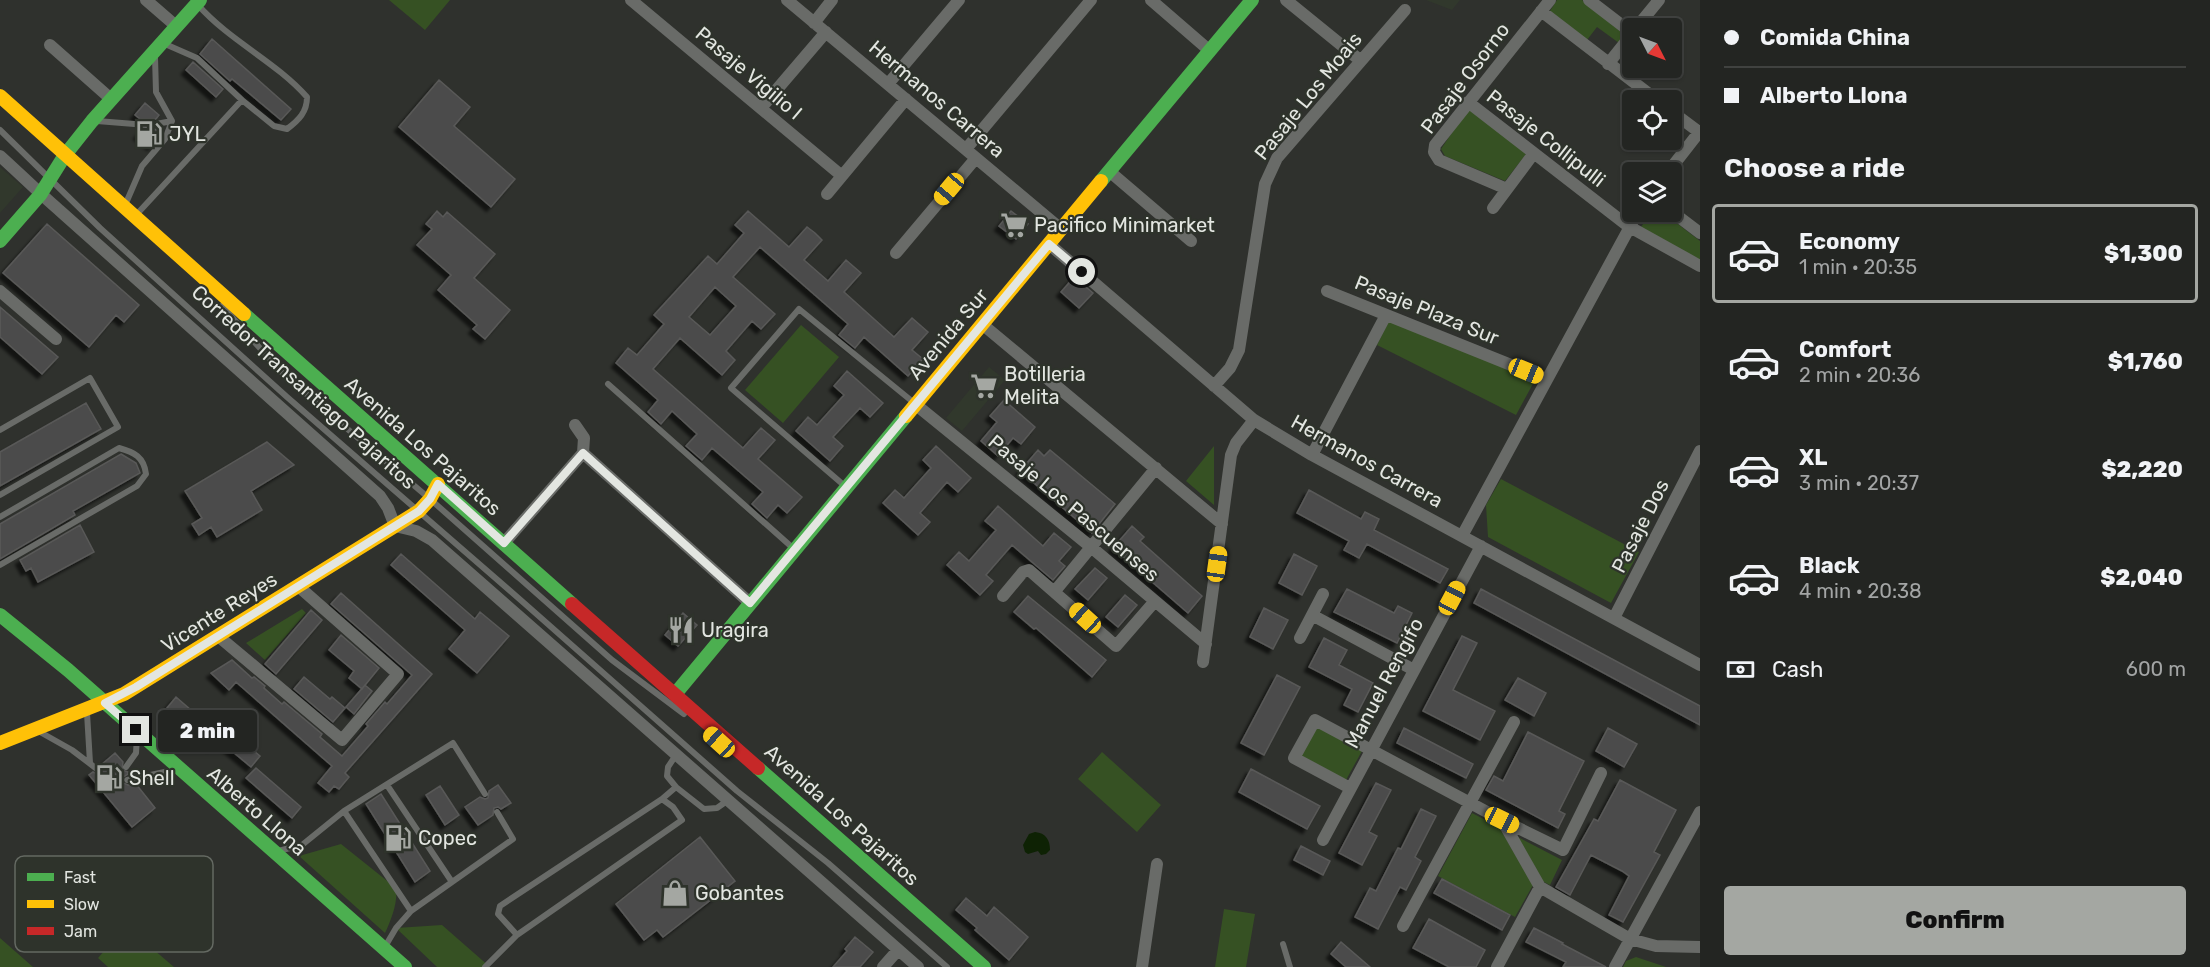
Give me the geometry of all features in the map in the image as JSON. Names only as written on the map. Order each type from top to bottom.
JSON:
[{"type":"main road","name":"Avenida Sur","points":[[676,693],[1252,0]]},
{"type":"main road","points":[[0,241],[40,195],[63,158],[92,121],[198,2]]},
{"type":"main road","name":"Avenida Los Pajaritos","points":[[0,96],[44,136],[63,158],[129,213],[676,693],[984,967]]},
{"type":"main road","name":"Vicente Reyes","points":[[0,743],[124,694],[419,511],[430,499],[438,484]]},
{"type":"main road","name":"Alberto Llona","points":[[0,615],[105,703],[405,967]]},
{"type":"street","points":[[147,0],[176,26]]},
{"type":"street","name":"Pasaje Vigilio I","points":[[631,0],[842,176]]},
{"type":"street","name":"Hermanos Carrera","points":[[787,0],[1061,229]]},
{"type":"street","points":[[814,23],[832,0]]},
{"type":"street","points":[[888,84],[959,0]]},
{"type":"street","points":[[896,253],[1091,0]]},
{"type":"street","points":[[1151,0],[1210,51]]},
{"type":"street","points":[[1286,0],[1361,62]]},
{"type":"street","name":"Pasaje Osorno","points":[[1507,189],[1439,160],[1434,152],[1435,145],[1550,0]]},
{"type":"street","points":[[1589,0],[1622,26]]},
{"type":"street","points":[[1644,18],[1659,0]]},
{"type":"street","name":"Pasaje Los Moais","points":[[1214,386],[1230,368],[1239,350],[1265,184],[1270,170],[1277,158],[1405,10]]},
{"type":"street","points":[[1541,11],[1643,90]]},
{"type":"street","points":[[761,108],[826,32]]},
{"type":"street","points":[[50,45],[111,99]]},
{"type":"street","points":[[1608,64],[1622,46]]},
{"type":"street","points":[[827,194],[906,99]]},
{"type":"street","name":"Pasaje Collipulli","points":[[1468,102],[1628,226],[1700,266]]},
{"type":"street","points":[[1676,162],[1699,132],[1682,119]]},
{"type":"street","points":[[1493,208],[1534,153]]},
{"type":"street","points":[[0,156],[40,195],[380,496],[395,526],[416,531],[432,540],[918,967]]},
{"type":"street","points":[[1109,171],[1191,241]]},
{"type":"street","points":[[1682,219],[1700,233]]},
{"type":"street","points":[[1462,536],[1631,222]]},
{"type":"street","name":"Hermanos Carrera","points":[[1049,244],[1254,420],[1312,455],[1700,664]]},
{"type":"street","points":[[0,291],[56,339]]},
{"type":"street","name":"Pasaje Plaza Sur","points":[[1327,291],[1546,379]]},
{"type":"street","points":[[1312,455],[1386,315]]},
{"type":"street","points":[[982,324],[1222,524]]},
{"type":"street","name":"Pasaje Los Pascuenses","points":[[915,404],[1206,644]]},
{"type":"street","points":[[1203,662],[1231,455],[1236,443],[1254,420]]},
{"type":"street","points":[[504,543],[583,453],[584,438],[575,425]]},
{"type":"street","name":"Pasaje Dos","points":[[1614,618],[1700,451]]},
{"type":"street","points":[[583,453],[750,603]]},
{"type":"street","points":[[1055,591],[1156,468]]},
{"type":"street","name":"Manuel Rengifo","points":[[1323,840],[1481,546]]},
{"type":"street","points":[[1003,596],[1027,570],[1032,571],[1116,646],[1155,601]]},
{"type":"street","points":[[218,636],[342,740],[398,674],[298,586]]},
{"type":"street","points":[[1300,638],[1323,594]]},
{"type":"street","points":[[1312,615],[1414,670]]},
{"type":"street","points":[[1350,788],[1294,758],[1315,720],[1469,803],[1563,850],[1601,773]]},
{"type":"street","points":[[1403,926],[1514,722]]},
{"type":"street","points":[[1615,967],[1700,812]]},
{"type":"street","points":[[1502,820],[1540,887],[1630,939],[1656,946],[1700,947]]},
{"type":"street","points":[[1142,967],[1157,864]]},
{"type":"street","points":[[1497,967],[1540,887]]},
{"type":"street","points":[[883,967],[898,950]]},
{"type":"lane","points":[[172,121],[156,92],[158,46],[197,58],[274,126],[287,129],[298,121],[307,107],[307,97],[294,83],[224,31],[198,2]]},
{"type":"lane","points":[[129,213],[242,100]]},
{"type":"lane","points":[[0,104],[63,158],[89,186]]},
{"type":"lane","points":[[92,121],[149,125],[172,121]]},
{"type":"lane","points":[[129,213],[142,166],[165,139],[172,121]]},
{"type":"lane","name":"Corredor Transantiago Pajaritos","points":[[0,130],[50,180],[287,397],[737,791],[828,863],[946,967]]},
{"type":"lane","name":"Corredor Transantiago Pajaritos","points":[[214,298],[285,376],[430,499],[612,660],[705,729],[973,967]]},
{"type":"lane","points":[[846,487],[731,388],[799,309],[915,404]]},
{"type":"lane","points":[[0,430],[90,378],[118,427],[0,495]]},
{"type":"lane","points":[[608,384],[794,550]]},
{"type":"lane","points":[[0,517],[119,448],[135,454],[145,463],[146,474],[137,486],[0,565]]},
{"type":"lane","points":[[87,709],[90,763]]},
{"type":"lane","points":[[34,729],[54,739],[97,769]]},
{"type":"lane","points":[[126,767],[136,753],[138,737],[136,730]]},
{"type":"lane","points":[[274,852],[302,845],[344,811],[453,742],[485,794]]},
{"type":"lane","points":[[676,755],[668,767],[667,776],[676,787],[705,809],[717,808],[727,801]]},
{"type":"lane","points":[[127,780],[180,769]]},
{"type":"lane","points":[[387,784],[452,882]]},
{"type":"lane","points":[[517,935],[498,914],[500,906],[662,800],[676,787]]},
{"type":"lane","points":[[485,967],[517,935],[682,820],[673,807],[662,800]]},
{"type":"lane","points":[[344,811],[411,911]]},
{"type":"lane","points":[[384,948],[396,928],[411,911],[513,839],[496,813]]},
{"type":"lane","points":[[1283,944],[1290,967]]},
{"type":"shaded area","points":[[389,0],[450,0],[425,30]]},
{"type":"shaded area","points":[[1426,0],[1460,0],[1452,10]]},
{"type":"shaded area","points":[[1557,0],[1582,0],[1622,33],[1622,40],[1619,43],[1597,27],[1587,40],[1550,11]]},
{"type":"shaded area","points":[[1468,109],[1527,153],[1505,181],[1445,156],[1441,149]]},
{"type":"shaded area","points":[[0,167],[23,187],[0,213]]},
{"type":"shaded area","points":[[1644,222],[1675,222],[1700,241],[1700,260],[1641,227]]},
{"type":"shaded area","points":[[1389,321],[1535,380],[1516,415],[1377,345]]},
{"type":"shaded area","points":[[801,325],[839,357],[783,423],[745,390]]},
{"type":"shaded area","points":[[989,367],[1005,380],[962,431],[946,418]]},
{"type":"shaded area","points":[[1214,446],[1214,505],[1186,481]]},
{"type":"shaded area","points":[[1501,479],[1639,552],[1611,603],[1488,537],[1486,505]]},
{"type":"shaded area","points":[[302,609],[306,613],[265,660],[246,643]]},
{"type":"shaded area","points":[[1316,726],[1362,751],[1346,780],[1300,755]]},
{"type":"shaded area","points":[[1102,752],[1161,805],[1137,832],[1078,779]]},
{"type":"shaded area","points":[[1472,813],[1499,827],[1533,885],[1515,917],[1438,876]]},
{"type":"shaded area","points":[[1035,832],[1045,835],[1048,840],[1050,850],[1046,854],[1041,855],[1038,851],[1028,854],[1025,852],[1023,845],[1029,834]]},
{"type":"shaded area","points":[[1516,836],[1562,860],[1550,885],[1542,881]]},
{"type":"shaded area","points":[[341,844],[396,888],[395,905],[385,933],[299,856]]},
{"type":"shaded area","points":[[1224,909],[1255,914],[1246,967],[1215,967]]},
{"type":"shaded area","points":[[442,925],[490,967],[437,967],[396,928]]},
{"type":"shaded area","points":[[0,938],[33,967],[0,967]]},
{"type":"shaded area","points":[[103,952],[156,952],[174,967],[108,967],[98,958]]},
{"type":"shaded area","points":[[1636,957],[1666,967],[1623,967],[1626,961]]},
{"type":"building","points":[[212,39],[291,109],[281,120],[232,79],[230,81],[200,54]]},
{"type":"building","points":[[193,62],[223,89],[216,97],[186,70]]},
{"type":"building","points":[[439,80],[470,107],[454,126],[515,179],[491,207],[399,127]]},
{"type":"building","points":[[145,103],[159,115],[156,119],[140,119],[135,115]]},
{"type":"building","points":[[156,129],[161,134],[152,146],[138,135],[142,130]]},
{"type":"building","points":[[437,211],[443,217],[447,212],[495,254],[474,278],[510,310],[485,339],[473,329],[477,325],[438,290],[451,275],[417,245],[432,229],[426,224]]},
{"type":"building","points":[[748,211],[789,247],[807,227],[822,240],[804,260],[828,281],[846,260],[861,273],[844,292],[894,337],[912,318],[928,332],[912,350],[923,359],[908,376],[864,337],[855,348],[839,335],[848,324],[760,247],[733,277],[775,314],[761,329],[752,321],[726,351],[735,360],[722,375],[680,338],[653,369],[743,448],[761,428],[775,440],[758,459],[802,497],[787,513],[778,505],[767,518],[752,504],[763,492],[712,448],[702,460],[686,446],[697,434],[672,411],[661,424],[648,412],[658,400],[616,363],[628,348],[637,355],[664,324],[654,315],[708,256],[717,264],[744,233],[735,225]],"holes":[[[715,287],[736,306],[710,335],[689,317]]]},
{"type":"building","name":"Pacifico Minimarket","points":[[1011,211],[1028,224],[1016,239],[999,226]]},
{"type":"building","points":[[47,224],[139,305],[124,322],[116,315],[89,347],[3,273]]},
{"type":"building","points":[[1074,277],[1093,293],[1079,308],[1061,292]]},
{"type":"building","points":[[0,307],[58,357],[42,374],[0,337]]},
{"type":"building","points":[[847,371],[883,403],[870,417],[860,408],[833,437],[843,446],[830,461],[796,431],[808,417],[817,425],[844,395],[834,386]]},
{"type":"building","points":[[1004,400],[1035,427],[1021,444],[1013,438],[998,456],[981,441],[997,422],[990,416]]},
{"type":"building","points":[[86,403],[101,429],[0,486],[0,452]]},
{"type":"building","points":[[267,442],[294,465],[251,491],[262,510],[217,537],[211,527],[199,535],[192,524],[202,518],[185,491]]},
{"type":"building","points":[[936,446],[971,478],[958,492],[947,482],[920,513],[930,522],[918,535],[883,503],[895,490],[904,498],[931,468],[923,460]]},
{"type":"building","points":[[1038,450],[1044,456],[1050,450],[1115,504],[1092,533],[1020,471]]},
{"type":"building","points":[[121,454],[136,463],[140,473],[73,511],[75,515],[0,559],[0,524]]},
{"type":"building","points":[[1309,490],[1361,519],[1365,512],[1379,519],[1374,530],[1448,569],[1440,583],[1367,544],[1359,558],[1344,550],[1349,541],[1297,513]]},
{"type":"building","points":[[998,506],[1043,546],[1054,533],[1071,547],[1059,561],[1065,566],[1053,580],[1012,545],[986,575],[993,581],[980,595],[947,565],[959,552],[969,561],[996,530],[985,521]]},
{"type":"building","points":[[80,525],[94,552],[38,582],[31,568],[26,571],[20,560]]},
{"type":"building","points":[[1132,526],[1144,537],[1140,541],[1202,596],[1188,613],[1113,548]]},
{"type":"building","points":[[401,554],[475,619],[480,612],[509,636],[477,673],[449,649],[465,630],[391,565]]},
{"type":"building","points":[[1294,554],[1317,566],[1302,595],[1279,583]]},
{"type":"building","points":[[1095,568],[1107,578],[1088,600],[1075,589]]},
{"type":"building","points":[[1347,589],[1394,613],[1398,606],[1412,613],[1397,643],[1334,612]]},
{"type":"building","points":[[1481,589],[1700,706],[1700,725],[1474,603]]},
{"type":"building","points":[[341,593],[432,674],[345,773],[349,777],[339,789],[334,786],[329,792],[318,783],[332,766],[236,682],[229,690],[211,673],[232,660],[265,686],[264,688],[282,704],[284,702],[322,734],[320,737],[342,756],[385,702],[387,704],[412,675],[331,604]]},
{"type":"building","points":[[1125,595],[1137,605],[1118,627],[1106,617]]},
{"type":"building","points":[[1028,596],[1106,660],[1092,677],[1014,612]]},
{"type":"building","points":[[1264,608],[1288,620],[1273,649],[1250,637]]},
{"type":"building","points":[[311,610],[322,620],[276,674],[265,664]]},
{"type":"building","name":"Uragira","points":[[683,613],[697,625],[678,646],[665,635]]},
{"type":"building","points":[[341,635],[379,668],[362,689],[349,678],[354,671],[329,650]]},
{"type":"building","points":[[1462,636],[1477,643],[1453,690],[1495,711],[1480,740],[1423,711]]},
{"type":"building","points":[[1324,638],[1347,650],[1339,665],[1373,683],[1358,712],[1344,705],[1352,689],[1309,667]]},
{"type":"building","points":[[1277,675],[1300,687],[1264,755],[1241,743]]},
{"type":"building","points":[[304,677],[330,699],[332,697],[345,708],[333,722],[294,689]]},
{"type":"building","points":[[1518,678],[1546,693],[1534,716],[1505,700]]},
{"type":"building","points":[[365,685],[372,691],[354,714],[346,707]]},
{"type":"building","points":[[176,697],[221,736],[212,747],[167,708]]},
{"type":"building","points":[[1404,728],[1473,764],[1466,778],[1397,743]]},
{"type":"building","points":[[1608,728],[1637,744],[1624,767],[1596,751]]},
{"type":"building","points":[[230,731],[260,756],[251,767],[221,742]]},
{"type":"building","points":[[1528,732],[1584,761],[1559,811],[1565,814],[1558,828],[1486,790],[1494,776],[1503,781]]},
{"type":"building","points":[[115,753],[123,762],[122,770],[128,772],[122,778],[123,783],[136,784],[155,808],[132,827],[89,775],[93,772],[101,773],[101,765]]},
{"type":"building","points":[[256,768],[301,807],[292,818],[246,778]]},
{"type":"building","points":[[1251,769],[1320,806],[1307,829],[1239,792]]},
{"type":"building","points":[[1620,780],[1676,810],[1654,852],[1660,855],[1623,922],[1609,915],[1629,876],[1622,871],[1591,855],[1570,895],[1556,887],[1594,819],[1598,821]]},
{"type":"building","points":[[1376,783],[1391,790],[1369,832],[1377,836],[1362,865],[1339,853]]},
{"type":"building","points":[[498,785],[511,803],[501,809],[494,808],[493,815],[478,825],[465,807],[480,797],[488,798],[489,791]]},
{"type":"building","points":[[440,786],[459,815],[445,825],[426,795]]},
{"type":"building","name":"Copec","points":[[381,794],[430,871],[415,882],[366,804]]},
{"type":"building","points":[[1421,809],[1436,816],[1415,857],[1421,861],[1406,890],[1400,887],[1378,929],[1355,917],[1370,888],[1376,891]]},
{"type":"building","name":"Gobantes","points":[[700,837],[735,881],[663,937],[657,930],[644,940],[616,904]]},
{"type":"building","points":[[1301,846],[1330,861],[1323,875],[1294,860]]},
{"type":"building","points":[[1442,879],[1510,915],[1502,930],[1434,893]]},
{"type":"building","points":[[966,898],[987,916],[994,907],[1028,937],[1009,960],[956,910]]},
{"type":"building","points":[[1429,919],[1485,950],[1476,967],[1449,967],[1413,948]]},
{"type":"building","points":[[1534,928],[1606,967],[1563,967],[1566,962],[1526,942]]},
{"type":"building","points":[[855,937],[873,952],[860,967],[833,967],[847,951],[845,949]]},
{"type":"building","points":[[1341,942],[1370,967],[1346,967],[1331,954]]},
{"type":"traffic: fast","points":[[0,241],[40,195],[65,155],[92,121],[200,0]]},
{"type":"traffic: fast","points":[[1101,181],[1252,0]]},
{"type":"traffic: fast","points":[[244,314],[572,604]]},
{"type":"traffic: fast","points":[[676,693],[906,416]]},
{"type":"traffic: fast","points":[[0,615],[68,670],[405,967]]},
{"type":"traffic: fast","points":[[758,768],[984,967]]},
{"type":"traffic: slow","points":[[0,96],[244,314]]},
{"type":"traffic: slow","points":[[906,416],[1101,181]]},
{"type":"traffic: slow","points":[[0,743],[124,694],[419,511],[430,499],[438,484]]},
{"type":"traffic: jam","points":[[572,604],[758,768]]},
{"type":"place","name":"JYL","points":[[149,134]]},
{"type":"place","name":"Pacifico Minimarket","points":[[1014,225]]},
{"type":"place","name":"Botilleria Melita","points":[[984,386]]},
{"type":"place","name":"Uragira","points":[[681,630]]},
{"type":"place","name":"Shell","points":[[109,778]]},
{"type":"place","name":"Copec","points":[[398,838]]},
{"type":"place","name":"Gobantes","points":[[675,893]]},
{"type":"route","points":[[136,730],[105,703],[136,687],[419,511],[430,499],[438,484],[504,543],[583,453],[750,603],[1049,244],[1082,272]]}]
